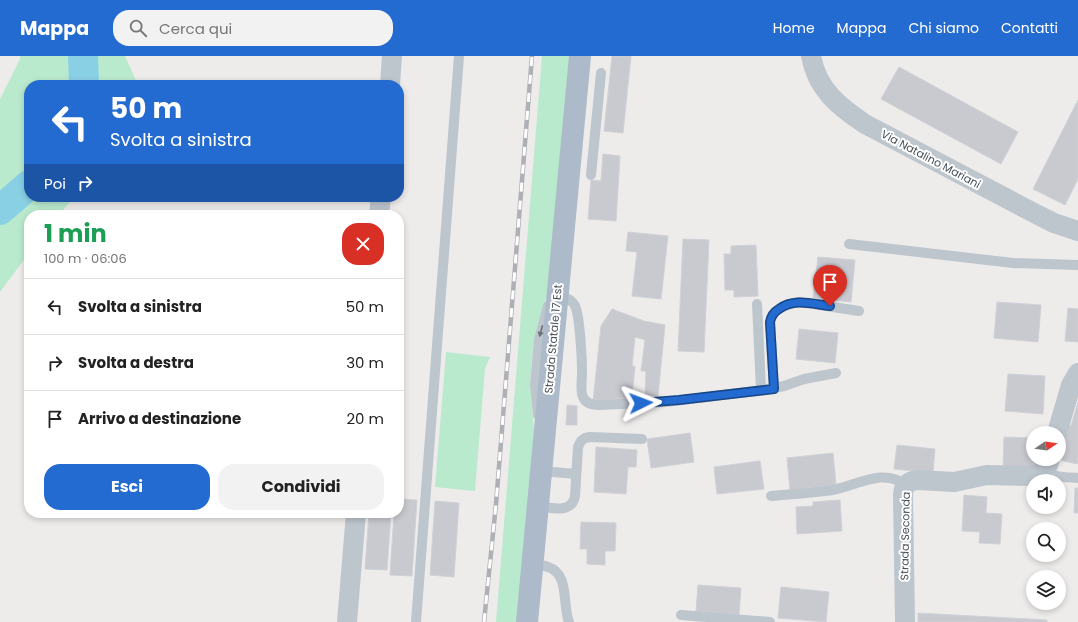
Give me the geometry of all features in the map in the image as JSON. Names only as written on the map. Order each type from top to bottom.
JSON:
[{"type":"main road","name":"Strada Statale 17 Est","points":[[527,622],[557,297],[584,134],[580,56]]},
{"type":"street","points":[[390,80],[392,56]]},
{"type":"street","name":"Via Natalino Mariani","points":[[811,56],[814,71],[824,88],[844,109],[865,124],[1036,214],[1054,223],[1078,231]]},
{"type":"street","points":[[1059,426],[1071,385],[1078,373]]},
{"type":"street","name":"Strada Seconda","points":[[905,622],[903,494],[906,485],[910,482],[918,480],[954,482],[964,481],[984,475],[1032,476],[1039,475],[1046,466]]},
{"type":"street","points":[[347,622],[356,518]]},
{"type":"lane","points":[[416,622],[459,56]]},
{"type":"lane","points":[[591,175],[584,134],[601,73]]},
{"type":"lane","points":[[849,244],[1013,264],[1078,264]]},
{"type":"lane","points":[[557,297],[570,300],[576,308],[579,319],[582,361],[582,394],[586,401],[592,404],[599,405],[661,402],[774,389],[804,379],[836,373]]},
{"type":"lane","points":[[774,389],[770,322],[775,312],[787,304],[800,302],[859,310]]},
{"type":"lane","points":[[757,304],[761,390]]},
{"type":"lane","points":[[538,506],[562,508],[572,505],[574,499],[578,447],[583,440],[593,437],[642,439]]},
{"type":"lane","points":[[1047,466],[1049,474],[1078,478]]},
{"type":"lane","points":[[541,471],[576,474]]},
{"type":"lane","points":[[771,496],[834,490],[860,481],[876,478],[897,479],[906,485]]},
{"type":"lane","points":[[533,564],[550,567],[560,576],[563,584],[566,615],[569,622]]},
{"type":"lane","points":[[682,615],[770,622]]},
{"type":"green space","points":[[20,56],[125,56],[136,80],[24,80],[24,202],[70,202],[63,210],[24,210],[24,260],[0,292],[0,99],[20,59]]},
{"type":"green space","points":[[542,56],[575,56],[553,276],[533,348],[530,381],[534,430],[522,622],[496,622]]},
{"type":"green space","points":[[446,352],[490,357],[485,369],[475,491],[435,487]]},
{"type":"building","points":[[612,56],[631,56],[623,133],[604,131]]},
{"type":"building","points":[[899,67],[1018,132],[1001,164],[881,99]]},
{"type":"building","points":[[1078,100],[1078,179],[1065,205],[1033,189]]},
{"type":"building","points":[[603,154],[620,156],[616,221],[588,219],[591,180],[601,181]]},
{"type":"building","points":[[628,232],[668,236],[661,299],[632,296],[637,252],[626,251]]},
{"type":"building","points":[[683,239],[709,240],[704,352],[678,351]]},
{"type":"building","points":[[756,245],[758,296],[734,297],[734,290],[725,290],[724,254],[731,254],[731,246]]},
{"type":"building","points":[[818,257],[855,260],[851,302],[813,298]]},
{"type":"building","points":[[997,302],[1041,305],[1038,342],[994,338]]},
{"type":"building","points":[[1068,308],[1078,309],[1078,342],[1065,341]]},
{"type":"building","points":[[612,309],[644,321],[665,325],[658,396],[645,397],[646,371],[641,371],[645,340],[635,337],[632,366],[635,366],[632,398],[593,401],[601,326]]},
{"type":"building","points":[[799,329],[838,333],[835,363],[796,359]]},
{"type":"building","points":[[1008,374],[1045,376],[1043,414],[1005,411]]},
{"type":"building","points":[[1078,402],[1077,464],[1066,461],[1066,434],[1068,425],[1071,426]]},
{"type":"building","points":[[567,405],[577,406],[577,425],[566,425]]},
{"type":"building","points":[[690,433],[694,462],[651,468],[647,439]]},
{"type":"building","points":[[1004,437],[1026,438],[1026,466],[1039,466],[1037,471],[1003,470]]},
{"type":"building","points":[[897,445],[935,449],[933,473],[894,469]]},
{"type":"building","points":[[596,447],[637,450],[636,467],[628,467],[626,494],[594,492]]},
{"type":"building","points":[[833,453],[836,485],[790,490],[787,458]]},
{"type":"building","points":[[760,461],[764,489],[717,494],[714,467]]},
{"type":"building","points":[[1075,488],[1078,488],[1078,513],[1074,513]]},
{"type":"building","points":[[964,495],[987,497],[986,513],[1002,514],[1000,544],[979,543],[980,532],[962,531]]},
{"type":"building","points":[[404,499],[417,500],[412,576],[390,575],[394,518],[404,518]]},
{"type":"building","points":[[840,500],[842,531],[797,534],[796,507],[813,506],[813,502]]},
{"type":"building","points":[[435,501],[459,503],[454,577],[430,575]]},
{"type":"building","points":[[369,518],[391,518],[387,570],[365,569]]},
{"type":"building","points":[[581,522],[616,523],[615,551],[605,551],[605,565],[587,564],[587,549],[580,549]]},
{"type":"building","points":[[698,585],[741,588],[739,615],[696,611]]},
{"type":"building","points":[[781,587],[829,592],[826,622],[778,618]]},
{"type":"building","points":[[918,613],[1047,620],[1047,622],[918,622]]},
{"type":"waterway","points":[[83,56],[84,80]]},
{"type":"waterway","points":[[0,210],[24,189]]},
{"type":"railway","points":[[484,622],[496,504],[532,56]]},
{"type":"route","points":[[641,403],[774,389],[770,322],[772,316],[775,312],[787,304],[800,302],[830,306]]}]
